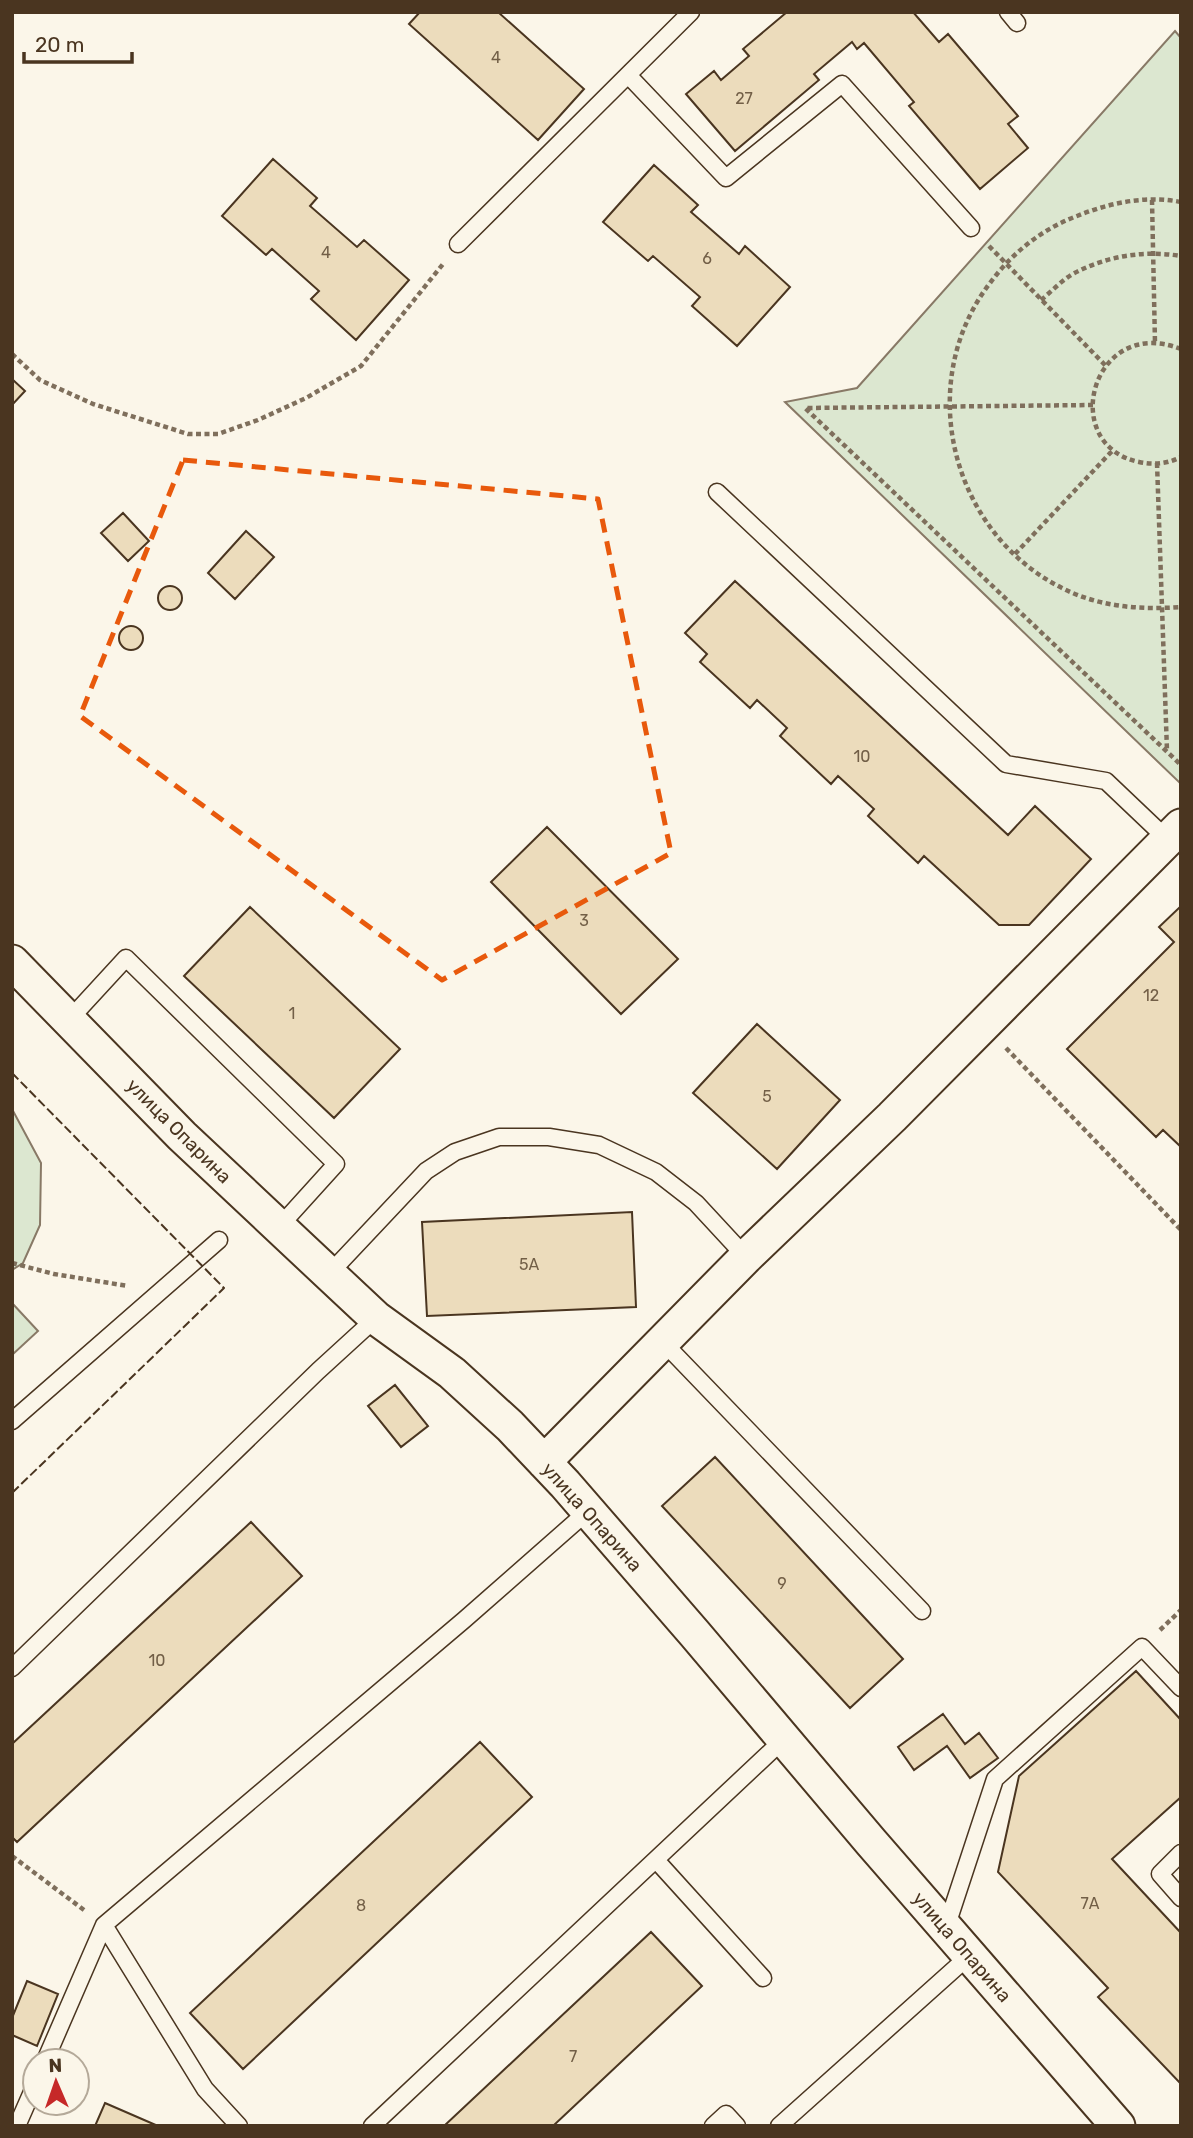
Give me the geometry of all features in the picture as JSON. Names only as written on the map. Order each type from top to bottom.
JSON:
[{"type":"street","points":[[544,1462],[1174,833]]},
{"type":"street","name":"улица Опарина","points":[[12,962],[182,1136],[329,1275],[376,1318],[452,1373],[510,1426],[588,1511],[1118,2126]]},
{"type":"lane","points":[[458,244],[691,12]]},
{"type":"lane","points":[[628,75],[726,178],[842,84],[971,228]]},
{"type":"lane","points":[[717,492],[1006,764],[1106,781],[1174,833]]},
{"type":"lane","points":[[69,1020],[126,958],[327,1154],[336,1164],[279,1227]]},
{"type":"lane","points":[[329,1275],[426,1171],[455,1152],[499,1136],[549,1137],[599,1144],[656,1172],[696,1203],[746,1258]]},
{"type":"lane","points":[[12,1421],[219,1240]]},
{"type":"lane","points":[[12,1668],[376,1318]]},
{"type":"lane","points":[[663,1342],[922,1611]]},
{"type":"lane","points":[[51,2047],[104,1925],[464,1620],[588,1511]]},
{"type":"lane","points":[[946,1928],[995,1779],[1142,1647],[1181,1688]]},
{"type":"lane","points":[[372,2126],[784,1739]]},
{"type":"lane","points":[[1181,1853],[1160,1874],[1181,1898]]},
{"type":"lane","points":[[656,1860],[763,1978]]},
{"type":"lane","points":[[104,1925],[205,2089],[239,2126]]},
{"type":"lane","points":[[779,2126],[970,1955]]},
{"type":"lane","points":[[713,2126],[726,2114],[737,2126]]},
{"type":"path","points":[[1181,202],[1134,200],[1097,208],[1062,221],[1030,241],[1006,264],[979,297],[963,330],[952,367],[949,407],[954,449],[968,492],[992,531],[1023,563],[1061,588],[1104,604],[1148,610],[1181,607]]},
{"type":"path","points":[[1152,200],[1155,343]]},
{"type":"path","points":[[971,228],[1106,366]]},
{"type":"path","points":[[12,354],[40,380],[93,404],[188,435],[218,434],[258,420],[306,398],[361,366],[458,244]]},
{"type":"path","points":[[1041,300],[1070,276],[1128,254],[1181,256]]},
{"type":"path","points":[[1181,349],[1147,342],[1128,347],[1112,358],[1099,374],[1093,394],[1093,414],[1100,434],[1113,450],[1131,460],[1157,463],[1172,462],[1181,457]]},
{"type":"path","points":[[1093,405],[805,408],[1181,765]]},
{"type":"path","points":[[1015,554],[1113,450]]},
{"type":"path","points":[[1157,463],[1167,752]]},
{"type":"path","points":[[983,1025],[1181,1230]]},
{"type":"path","points":[[12,1263],[54,1274],[159,1291]]},
{"type":"path","points":[[12,1856],[104,1925]]},
{"type":"highlighted area","points":[[183,460],[598,499],[671,853],[442,980],[80,716]]},
{"type":"green space","points":[[1175,31],[1181,38],[1181,784],[785,402],[857,388]]},
{"type":"green space","points":[[12,1109],[41,1163],[40,1225],[23,1263],[12,1270]]},
{"type":"green space","points":[[12,1303],[38,1331],[12,1355]]},
{"type":"building","points":[[420,12],[498,12],[584,89],[538,140],[409,24]]},
{"type":"building","points":[[787,12],[913,12],[939,42],[948,34],[1018,116],[1008,124],[1028,148],[980,189],[909,106],[914,102],[864,43],[857,49],[852,42],[814,74],[819,80],[735,151],[686,94],[714,71],[721,80],[749,56],[743,49]]},
{"type":"building","points":[[273,159],[317,198],[310,206],[357,247],[364,240],[409,280],[356,340],[311,299],[319,291],[272,249],[266,255],[222,216]]},
{"type":"building","points":[[654,165],[698,205],[691,212],[739,254],[745,246],[790,287],[737,346],[692,306],[700,297],[653,256],[648,261],[603,222]]},
{"type":"building","points":[[12,379],[25,391],[12,405]]},
{"type":"building","points":[[123,513],[149,541],[128,561],[101,533]]},
{"type":"building","points":[[246,531],[274,557],[235,599],[208,573]]},
{"type":"building","points":[[735,581],[1008,835],[1035,806],[1091,859],[1029,925],[999,925],[924,856],[918,863],[868,816],[874,809],[838,776],[831,784],[780,736],[787,728],[757,700],[750,708],[700,662],[707,654],[685,633]]},
{"type":"building","points":[[170,586],[179,589],[182,598],[179,607],[170,610],[161,607],[158,598],[161,589]]},
{"type":"building","points":[[131,626],[140,629],[143,638],[140,647],[131,650],[122,647],[119,638],[122,629]]},
{"type":"building","points":[[547,827],[678,959],[621,1014],[491,882]]},
{"type":"building","points":[[1181,906],[1180,1146],[1163,1130],[1156,1137],[1067,1049],[1174,942],[1159,927]]},
{"type":"building","points":[[250,907],[400,1049],[334,1118],[184,976]]},
{"type":"building","points":[[757,1024],[840,1100],[777,1169],[693,1093]]},
{"type":"building","points":[[632,1212],[636,1307],[427,1316],[422,1222]]},
{"type":"building","points":[[395,1385],[428,1426],[401,1447],[368,1406]]},
{"type":"building","points":[[715,1457],[903,1659],[850,1708],[662,1506]]},
{"type":"building","points":[[251,1522],[302,1576],[17,1842],[12,1837],[12,1744]]},
{"type":"building","points":[[1136,1671],[1181,1720],[1181,1797],[1112,1859],[1181,1933],[1181,2084],[1098,1997],[1108,1988],[998,1872],[1019,1776]]},
{"type":"building","points":[[943,1714],[965,1744],[979,1733],[998,1758],[970,1778],[947,1746],[914,1770],[898,1747]]},
{"type":"building","points":[[480,1742],[532,1797],[243,2069],[190,2013]]},
{"type":"building","points":[[651,1932],[702,1986],[553,2126],[444,2126]]},
{"type":"building","points":[[27,1981],[58,1994],[37,2046],[12,2035],[12,2018]]},
{"type":"building","points":[[105,2103],[158,2126],[95,2126]]},
{"type":"fence","points":[[12,1073],[224,1288],[12,1493]]}]
